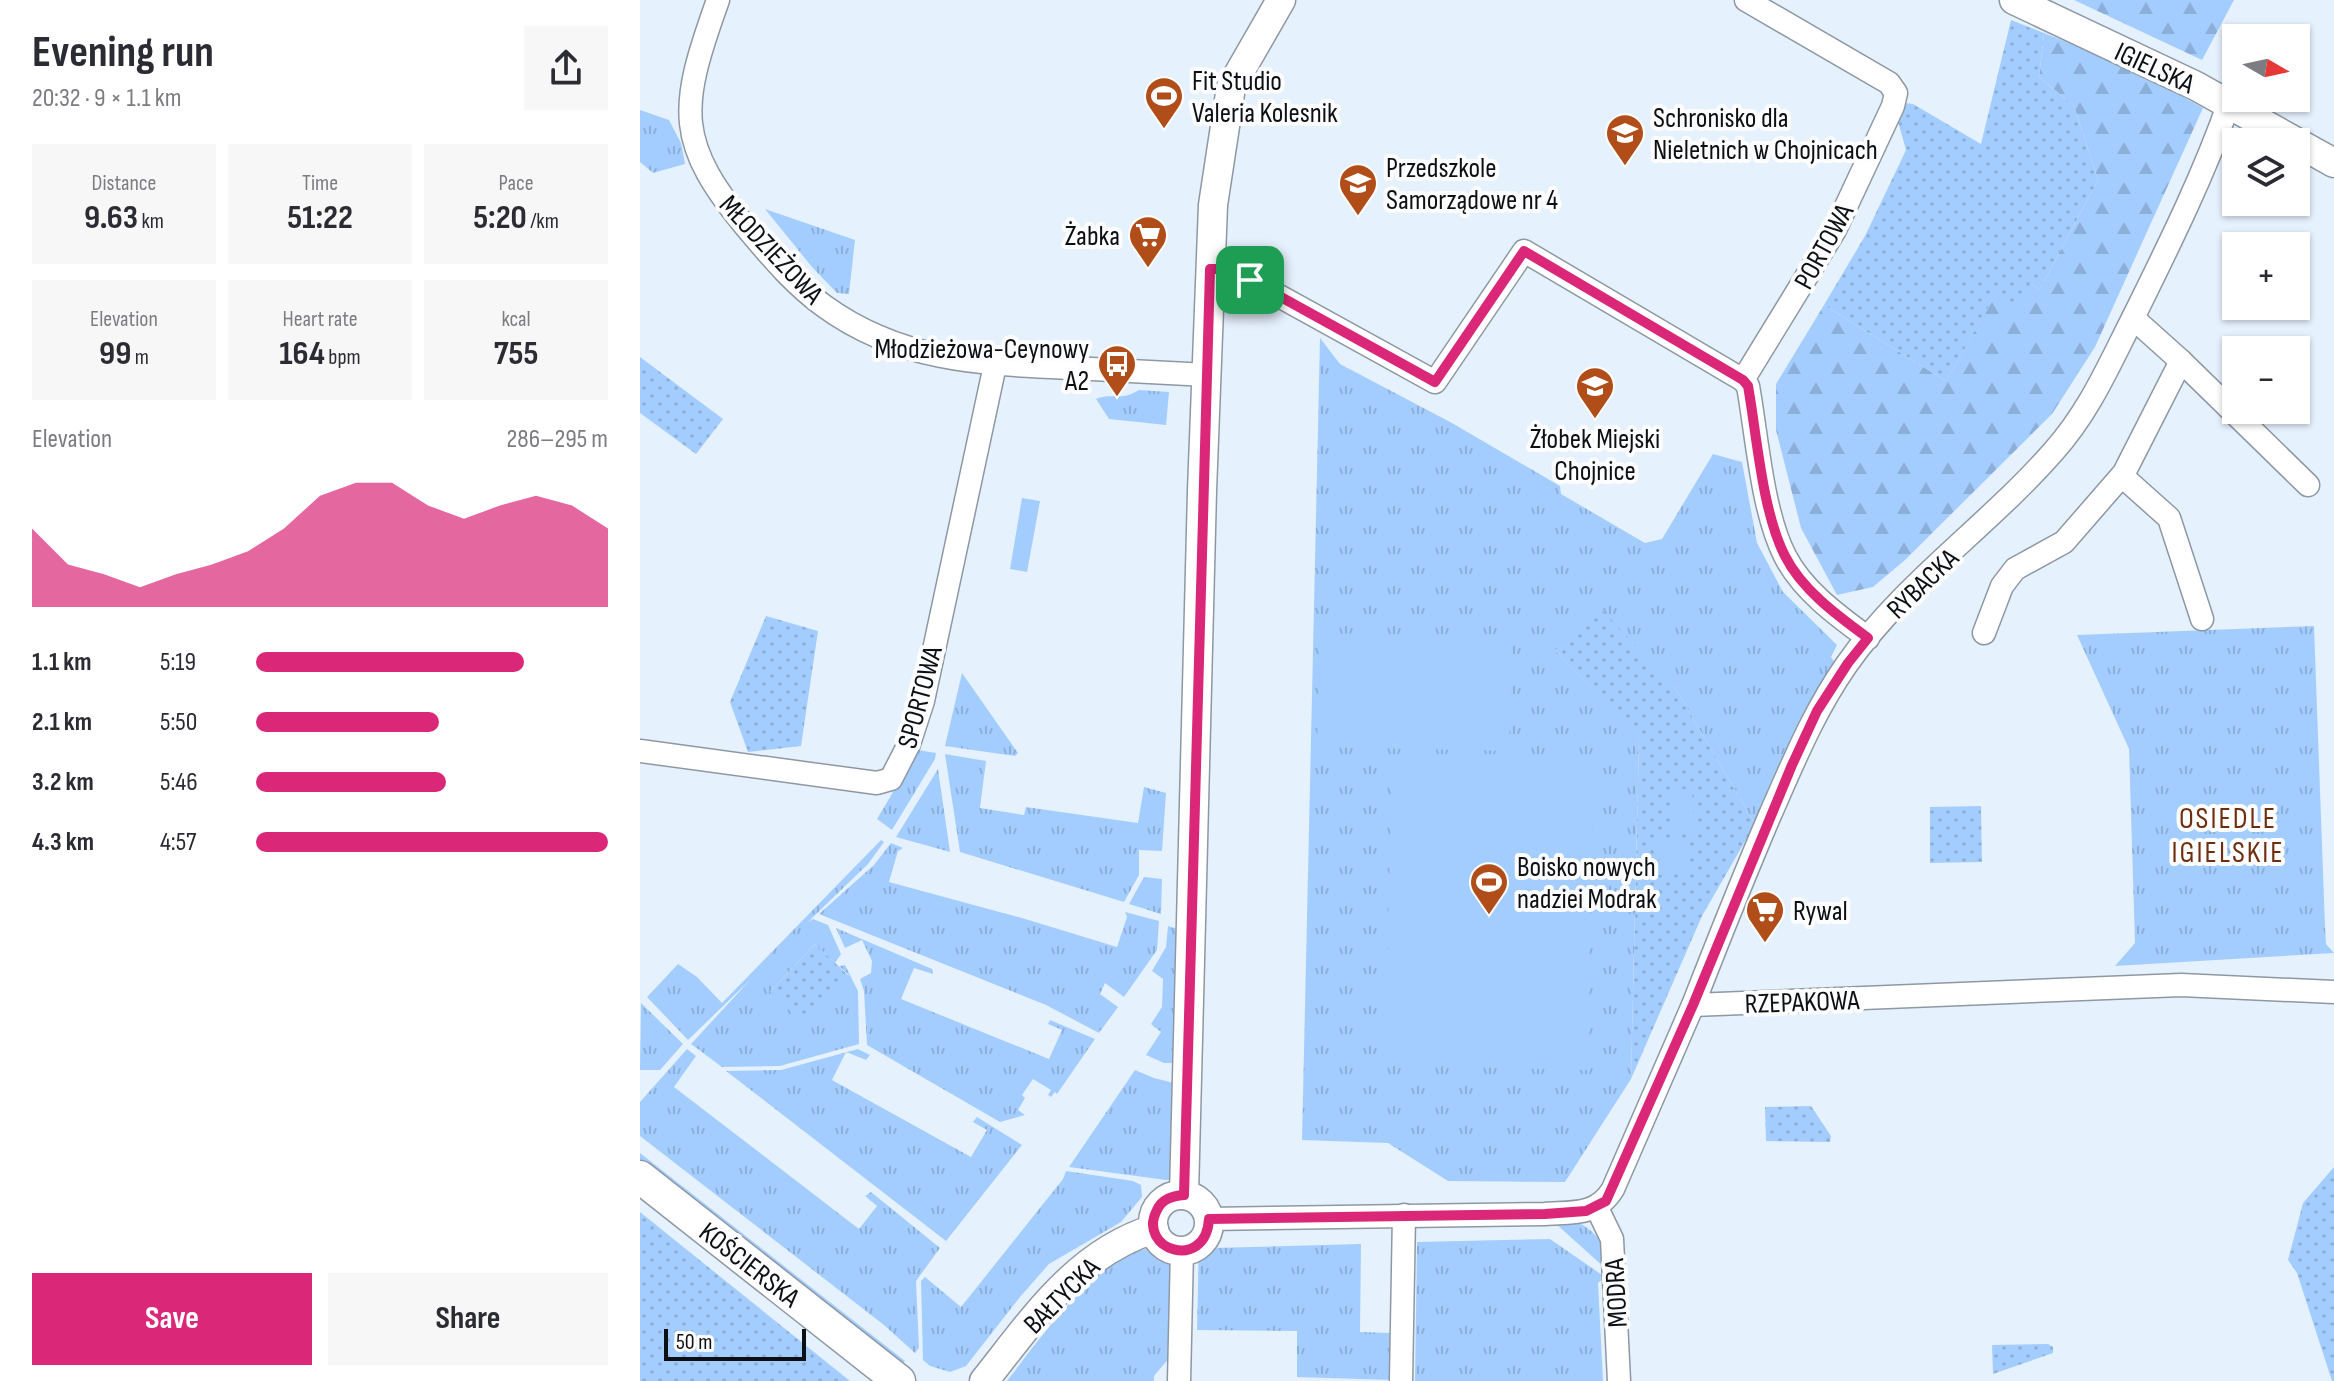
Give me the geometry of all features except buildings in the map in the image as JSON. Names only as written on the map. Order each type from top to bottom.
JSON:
[{"type":"main road","name":"KOŚCIERSKA","points":[[640,1177],[899,1381]]},
{"type":"street","name":"MŁODZIEŻOWA","points":[[718,0],[694,73],[690,121],[698,154],[711,183],[723,199],[809,294],[852,324],[919,353],[995,365],[1207,375]]},
{"type":"street","points":[[1184,1195],[1213,205],[1231,87],[1281,0]]},
{"type":"street","name":"PORTOWA","points":[[1743,380],[1835,230],[1893,106],[1896,93],[1889,83],[1746,0]]},
{"type":"street","name":"IGIELSKA","points":[[2014,0],[2222,100]]},
{"type":"street","name":"RYBACKA","points":[[1693,1005],[1741,883],[1817,711],[1868,638],[1906,596],[2017,493],[2088,406],[2167,249],[2226,112]]},
{"type":"street","name":"IGIELSKA","points":[[2245,112],[2334,163]]},
{"type":"street","points":[[1210,269],[1221,269],[1250,280],[1435,382],[1524,251],[1743,380],[1748,386],[1767,494],[1785,556],[1830,610],[1868,638]]},
{"type":"street","points":[[2133,318],[2308,485]]},
{"type":"street","points":[[1984,633],[2002,586],[2015,569],[2064,542],[2122,476],[2181,361]]},
{"type":"street","name":"SPORTOWA","points":[[640,751],[877,783],[891,779],[909,744],[923,701],[995,365]]},
{"type":"street","points":[[2122,476],[2169,518],[2202,619]]},
{"type":"street","name":"RZEPAKOWA","points":[[1693,1005],[2181,985],[2334,992]]},
{"type":"street","points":[[1209,1219],[1545,1214],[1597,1208],[1613,1189],[1693,1005]]},
{"type":"street","points":[[1184,1195],[1200,1203],[1209,1219],[1208,1228],[1199,1244],[1182,1251],[1164,1245],[1154,1229],[1153,1220],[1160,1204],[1184,1195]]},
{"type":"street","name":"MODRA","points":[[1597,1208],[1612,1239],[1619,1381]]},
{"type":"street","points":[[1401,1381],[1404,1215]]},
{"type":"street","name":"BAŁTYCKA","points":[[984,1381],[1070,1277],[1113,1246],[1154,1229]]},
{"type":"street","points":[[1179,1381],[1182,1251]]},
{"type":"green space","points":[[2074,0],[2234,0],[2202,60]]},
{"type":"green space","points":[[2011,20],[2044,33],[2039,77],[2074,106],[2098,180],[2040,289],[2030,284],[2017,307],[1995,295],[1946,381],[1824,305],[1865,236],[1906,150],[1897,118],[1904,103],[1913,104],[1981,144]]},
{"type":"green space","points":[[2044,33],[2127,66],[2203,108],[2095,347],[2052,414],[1905,560],[1873,587],[1837,595],[1801,528],[1776,430],[1776,384],[1824,305],[1946,381],[1995,294],[2030,284],[2040,289],[2098,180],[2074,106],[2039,77]]},
{"type":"green space","points":[[640,110],[669,120],[681,143],[685,164],[653,173],[640,162]]},
{"type":"green space","points":[[765,209],[855,240],[849,294],[837,293]]},
{"type":"green space","points":[[1320,338],[1340,364],[1452,423],[1560,486],[1561,494],[1645,543],[1662,539],[1713,454],[1742,462],[1757,543],[1783,592],[1837,645],[1831,657],[1837,666],[1755,824],[1674,686],[1555,650],[1639,738],[1631,1079],[1565,1182],[1448,1181],[1388,1143],[1302,1140]]},
{"type":"green space","points":[[640,357],[723,419],[696,454],[640,413]]},
{"type":"green space","points":[[1139,390],[1169,392],[1166,425],[1109,419],[1096,399],[1127,395]]},
{"type":"green space","points":[[1022,498],[1040,501],[1027,572],[1010,569]]},
{"type":"green space","points":[[1601,609],[1674,686],[1755,824],[1702,916],[1631,1079],[1639,739],[1555,650]]},
{"type":"green space","points":[[766,616],[818,631],[801,746],[748,752],[730,702]]},
{"type":"green space","points":[[2314,626],[2326,944],[2334,953],[2115,966],[2135,943],[2129,749],[2077,635]]},
{"type":"green space","points":[[1320,633],[1512,638],[1509,751],[1317,747]]},
{"type":"green space","points":[[962,673],[1018,753],[1015,756],[945,746]]},
{"type":"green space","points":[[918,750],[936,753],[935,759],[892,830],[877,819]]},
{"type":"green space","points":[[945,754],[986,761],[980,808],[1024,815],[1026,807],[1138,823],[1144,787],[1166,793],[1162,851],[1139,850],[1139,875],[1124,902],[960,852]]},
{"type":"green space","name":"Boisko nowych nadziei Modrak","points":[[1392,764],[1594,766],[1587,1070],[1385,1065]]},
{"type":"green space","points":[[938,769],[950,852],[896,837]]},
{"type":"green space","points":[[1692,789],[1695,832],[1674,833],[1671,790]]},
{"type":"green space","points":[[1981,806],[1982,862],[1930,863],[1930,807]]},
{"type":"green space","points":[[1688,839],[1691,872],[1660,875],[1657,842]]},
{"type":"green space","points":[[881,840],[884,842],[868,864],[808,922],[813,919],[828,925],[841,954],[835,963],[815,944],[770,992],[849,975],[839,966],[845,965],[858,991],[859,1044],[780,1066],[722,1067],[691,1044],[750,980],[688,1040],[647,997],[678,964],[697,977],[722,1003]]},
{"type":"green space","points":[[891,843],[903,848],[898,851],[889,882],[1117,947],[1127,917],[1125,912],[1159,921],[1157,950],[1124,997],[1105,983],[1100,994],[1118,1007],[1099,1033],[1046,1005],[819,914],[874,865]]},
{"type":"green space","points":[[1144,877],[1162,879],[1161,914],[1129,904]]},
{"type":"green space","points":[[1168,926],[1181,930],[1174,1063],[1164,1063],[1146,1055],[1161,1032],[1151,1024],[1162,1007],[1163,979],[1152,971],[1166,947]]},
{"type":"green space","points":[[836,928],[932,969],[933,974],[914,968],[901,999],[1049,1059],[1062,1030],[1048,1024],[1050,1020],[1095,1039],[1057,1094],[1055,1092],[1051,1097],[1048,1095],[1051,1090],[1033,1079],[1022,1095],[1025,1098],[1018,1110],[1025,1115],[1000,1122],[867,1045],[864,991],[860,979],[871,973],[872,961],[862,940],[845,948]]},
{"type":"green space","points":[[815,944],[849,976],[804,1024],[770,992]]},
{"type":"green space","points":[[641,1003],[683,1044],[660,1070],[640,1070]]},
{"type":"green space","points":[[687,1049],[696,1056],[674,1087],[859,1229],[877,1206],[865,1196],[871,1192],[940,1248],[916,1281],[919,1348],[915,1353],[884,1325],[640,1136],[640,1102]]},
{"type":"green space","points":[[858,1049],[870,1055],[866,1060],[846,1052]]},
{"type":"green space","points":[[846,1052],[832,1080],[971,1157],[987,1130],[973,1122],[977,1117],[1022,1145],[946,1241],[726,1071],[781,1070]]},
{"type":"green space","points":[[1135,1070],[1174,1083],[1176,1179],[1069,1167]]},
{"type":"green space","points":[[1811,1106],[1831,1136],[1830,1142],[1766,1141],[1765,1107]]},
{"type":"green space","points":[[640,1153],[905,1361],[901,1365],[640,1160]]},
{"type":"green space","points":[[2334,1167],[2332,1381],[2297,1273],[2288,1260],[2303,1203]]},
{"type":"green space","points":[[1066,1171],[1133,1181],[1141,1185],[1142,1197],[1121,1222],[1049,1264],[966,1366],[950,1372],[930,1366],[923,1360],[921,1281],[925,1277],[961,1307],[1063,1179]]},
{"type":"green space","points":[[640,1212],[661,1229],[850,1381],[640,1381]]},
{"type":"green space","points":[[1578,1222],[1599,1240],[1605,1268],[1555,1223]]},
{"type":"green space","points":[[1211,1238],[1213,1248],[1361,1244],[1360,1332],[1391,1333],[1391,1380],[1297,1377],[1297,1331],[1197,1330],[1199,1241]]},
{"type":"green space","points":[[1550,1239],[1605,1277],[1598,1283],[1603,1381],[1415,1381],[1417,1242]]},
{"type":"green space","points":[[1146,1244],[1160,1248],[1173,1265],[1171,1356],[1154,1376],[1154,1381],[1007,1381],[1069,1303],[1108,1267],[1127,1255],[1146,1249]]},
{"type":"green space","points":[[2048,1344],[2053,1347],[2053,1353],[1993,1374],[1992,1345]]},
{"type":"place","name":"Fit Studio Valeria Kolesnik","points":[[1164,130]]},
{"type":"place","name":"Schronisko dla Nieletnich w Chojnicach","points":[[1625,167]]},
{"type":"place","name":"Przedszkole Samorządowe nr 4","points":[[1358,217]]},
{"type":"place","name":"Żabka","points":[[1148,269]]},
{"type":"place","name":"Młodzieżowa-Ceynowy A2","points":[[1117,398]]},
{"type":"place","name":"Żłobek Miejski Chojnice","points":[[1595,420]]},
{"type":"place","name":"Boisko nowych nadziei Modrak","points":[[1489,916]]},
{"type":"place","name":"Rywal","points":[[1765,944]]},
{"type":"district","name":"OSIEDLE IGIELSKIE","points":[[2228,835]]},
{"type":"route","points":[[1524,251],[1743,380],[1748,386],[1774,525],[1785,556],[1830,610],[1868,638],[1817,711],[1613,1189],[1597,1208],[1545,1214],[1209,1219],[1205,1237],[1191,1249],[1172,1249],[1157,1238],[1153,1220],[1160,1204],[1184,1195],[1210,269],[1221,269],[1250,280],[1435,382],[1524,251]]}]
